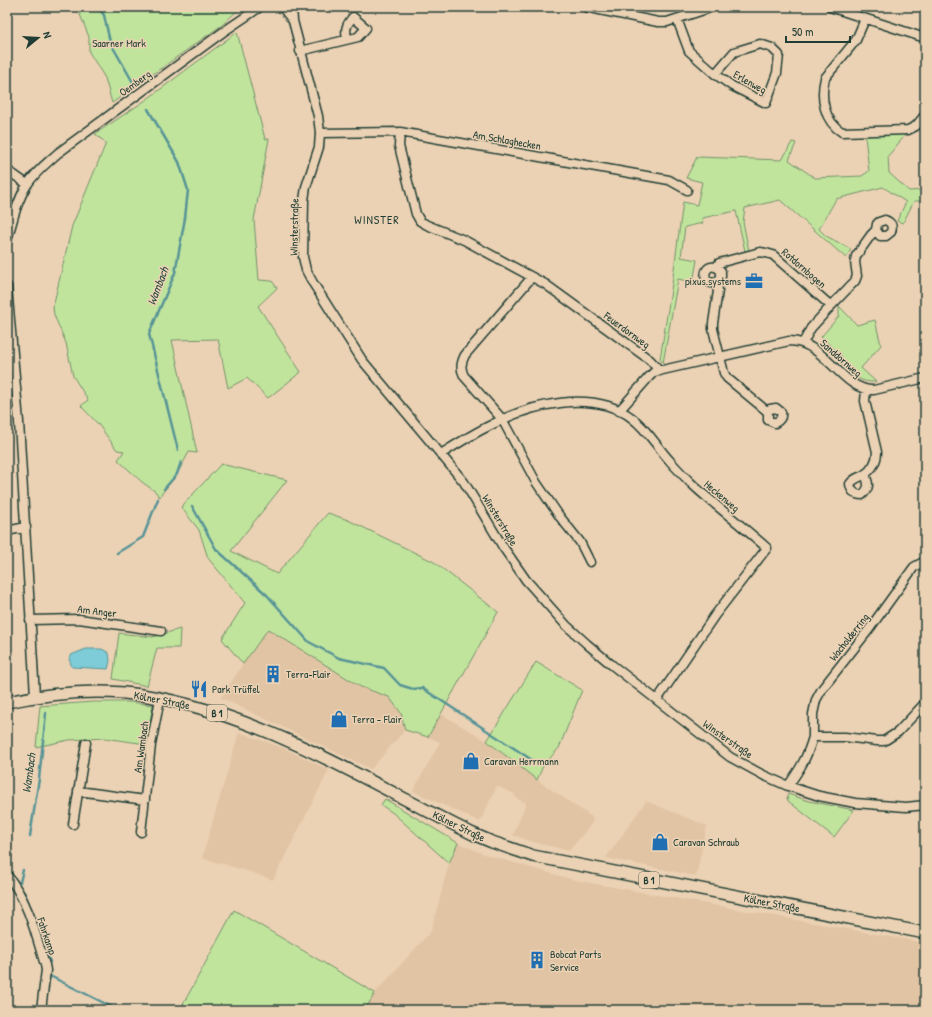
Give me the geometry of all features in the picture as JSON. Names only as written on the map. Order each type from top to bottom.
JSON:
[{"type":"main road","name":"Kölner Straße","points":[[7,702],[35,696],[94,692],[126,693],[160,699],[224,714],[322,756],[473,834],[532,856],[925,933]]},
{"type":"street","name":"Oemberg","points":[[7,241],[10,217],[28,184],[39,170],[58,153],[223,32],[260,7]]},
{"type":"street","name":"Winsterstraße","points":[[282,7],[293,21]]},
{"type":"street","name":"Winsterstraße","points":[[292,7],[293,21],[318,116],[320,133],[319,148],[306,187],[304,200],[304,257],[306,270],[312,283],[362,360],[464,482],[503,547],[526,580],[566,625],[592,649],[730,757],[763,775],[788,786],[819,796],[855,803],[906,807],[925,805]]},
{"type":"street","points":[[585,7],[658,22],[667,22],[713,7]]},
{"type":"street","points":[[830,7],[925,38]]},
{"type":"street","name":"Erlenweg","points":[[677,19],[689,51],[715,74],[732,86],[766,103],[777,73],[779,55],[772,48],[760,44],[734,52],[715,74]]},
{"type":"street","points":[[865,19],[856,40],[825,78],[823,86],[823,108],[826,114],[837,129],[842,132],[908,130],[916,126],[925,115]]},
{"type":"street","points":[[300,51],[347,39]]},
{"type":"street","name":"Am Schlaghecken","points":[[320,133],[400,132],[669,180],[687,190]]},
{"type":"street","name":"Feuerdornweg","points":[[400,132],[399,146],[416,214],[420,220],[427,225],[464,240],[552,288],[650,360],[660,371]]},
{"type":"street","points":[[7,170],[28,184]]},
{"type":"street","points":[[804,343],[811,328],[855,281],[857,276],[855,262],[856,256],[876,230]]},
{"type":"street","name":"Rotdornbogen","points":[[717,282],[711,283],[706,280],[705,274],[707,269],[711,266],[716,267],[719,263],[760,252],[766,253],[773,255],[831,306]]},
{"type":"street","points":[[716,267],[721,271],[721,277],[717,282],[718,291],[713,322],[724,373],[727,378],[768,412]]},
{"type":"street","points":[[532,277],[464,355],[461,363],[461,370],[464,376],[502,419],[536,482],[560,517],[580,542],[590,562]]},
{"type":"street","points":[[7,286],[19,422],[35,696]]},
{"type":"street","name":"Sanddornweg","points":[[660,371],[789,341],[804,343],[812,347],[854,385],[866,390],[874,390],[925,378]]},
{"type":"street","points":[[619,410],[654,372],[660,371]]},
{"type":"street","points":[[865,474],[875,463],[877,452],[865,401],[866,390]]},
{"type":"street","name":"Heckenweg","points":[[441,454],[490,425],[520,412],[538,407],[570,403],[589,402],[606,406],[619,410],[632,418],[645,430],[670,461],[692,484],[767,548],[715,615],[657,700]]},
{"type":"street","points":[[7,532],[26,527]]},
{"type":"street","name":"Wacholderring","points":[[788,786],[804,763],[810,750],[813,737],[813,714],[816,700],[822,689],[870,628],[914,567],[925,560]]},
{"type":"street","name":"Am Anger","points":[[30,620],[79,619],[160,631]]},
{"type":"street","name":"Am Wambach","points":[[141,832],[151,745],[160,699]]},
{"type":"street","points":[[813,737],[846,737],[884,741],[898,732],[925,703]]},
{"type":"street","points":[[73,824],[86,743]]},
{"type":"street","points":[[78,791],[145,800]]},
{"type":"street","name":"Fahrkamp","points":[[7,875],[20,893],[34,929],[45,965],[46,970],[41,1010]]},
{"type":"shaded area","points":[[268,629],[361,687],[389,697],[401,713],[405,730],[371,769],[221,698]]},
{"type":"shaded area","name":"Caravan Herrmann","points":[[441,714],[487,741],[537,780],[592,817],[593,822],[569,851],[513,835],[526,803],[516,798],[514,794],[497,786],[480,822],[413,791],[440,742],[428,737]]},
{"type":"shaded area","points":[[239,732],[286,749],[329,770],[273,880],[202,858]]},
{"type":"shaded area","name":"Caravan Schraub","points":[[646,801],[707,826],[696,876],[606,858]]},
{"type":"shaded area","points":[[458,843],[484,854],[574,880],[925,943],[925,1010],[365,1010],[375,993],[431,931],[449,863]]},
{"type":"green space","name":"Saarner Mark","points":[[79,7],[241,7],[222,25],[112,103],[105,78],[89,52],[89,37],[79,12]]},
{"type":"green space","points":[[237,32],[265,139],[269,139],[254,220],[259,280],[272,281],[277,288],[258,306],[301,372],[268,398],[247,378],[228,388],[218,339],[172,340],[197,453],[189,452],[176,476],[159,497],[156,492],[142,482],[118,460],[124,451],[117,450],[98,424],[81,406],[88,400],[73,376],[66,343],[54,315],[53,307],[72,226],[106,143],[95,134],[146,100]]},
{"type":"green space","points":[[907,133],[888,156],[889,173],[909,191],[925,190],[925,201],[914,201],[903,223],[897,221],[906,202],[883,187],[836,199],[819,229],[826,236],[851,249],[846,258],[780,200],[745,208],[743,222],[749,251],[745,251],[736,211],[702,218],[703,223],[685,227],[681,257],[697,260],[693,282],[678,279],[663,363],[660,359],[683,202],[697,205],[702,182],[686,178],[697,157],[782,160],[792,142],[796,143],[789,160],[815,178],[862,176],[869,171],[865,136]]},
{"type":"green space","points":[[839,306],[857,325],[875,320],[881,345],[861,368],[876,382],[861,380],[854,375],[842,365],[841,355],[821,337],[839,316]]},
{"type":"green space","points":[[221,464],[287,480],[231,551],[277,574],[328,513],[348,520],[434,562],[498,612],[428,737],[405,730],[401,713],[389,697],[361,687],[268,629],[243,664],[222,639],[245,603],[208,558],[199,530],[181,507]]},
{"type":"green space","points":[[180,629],[179,648],[157,648],[147,686],[113,679],[119,633],[153,637]]},
{"type":"green space","points":[[536,662],[582,690],[559,748],[543,766],[537,780],[487,741]]},
{"type":"green space","points":[[93,702],[129,702],[153,705],[146,744],[105,738],[69,740],[36,747],[40,706]]},
{"type":"green space","points":[[788,794],[809,801],[854,810],[834,837],[788,801]]},
{"type":"green space","points":[[385,799],[458,843],[449,863],[393,813],[381,805]]},
{"type":"green space","points":[[234,910],[375,993],[365,1010],[180,1010]]},
{"type":"water","points":[[86,649],[102,649],[109,653],[110,661],[108,669],[72,667],[69,659],[71,655]]},
{"type":"waterway","name":"Wambach","points":[[91,7],[98,8],[104,15],[110,42],[134,84]]},
{"type":"waterway","name":"Wambach","points":[[148,109],[179,162],[188,190],[185,218],[175,273],[149,334],[178,450]]},
{"type":"waterway","name":"Wambach","points":[[164,489],[177,474],[181,462]]},
{"type":"waterway","name":"Wambach","points":[[117,553],[143,537],[158,499]]},
{"type":"waterway","points":[[192,506],[216,549],[267,595],[309,642],[339,658],[384,668],[400,685],[413,689],[422,688],[532,760]]},
{"type":"waterway","name":"Wambach","points":[[30,836],[39,779],[46,713]]},
{"type":"waterway","name":"Wambach","points":[[20,882],[23,870]]},
{"type":"waterway","name":"Wambach","points":[[24,892],[28,901]]},
{"type":"waterway","name":"Wambach","points":[[36,920],[43,943]]},
{"type":"waterway","name":"Wambach","points":[[47,955],[50,962]]},
{"type":"waterway","name":"Wambach","points":[[49,980],[50,973]]},
{"type":"waterway","points":[[50,976],[118,1010]]},
{"type":"place","name":"pixus.systems","points":[[754,281]]},
{"type":"place","name":"Terra-Flair","points":[[273,674]]},
{"type":"place","name":"Park Trüffel","points":[[199,689]]},
{"type":"place","name":"Terra - Flair","points":[[339,719]]},
{"type":"place","name":"Caravan Herrmann","points":[[471,761]]},
{"type":"place","name":"Caravan Schraub","points":[[660,842]]},
{"type":"place","name":"Bobcat Parts Service","points":[[537,960]]},
{"type":"district","name":"WINSTER","points":[[377,220]]}]
